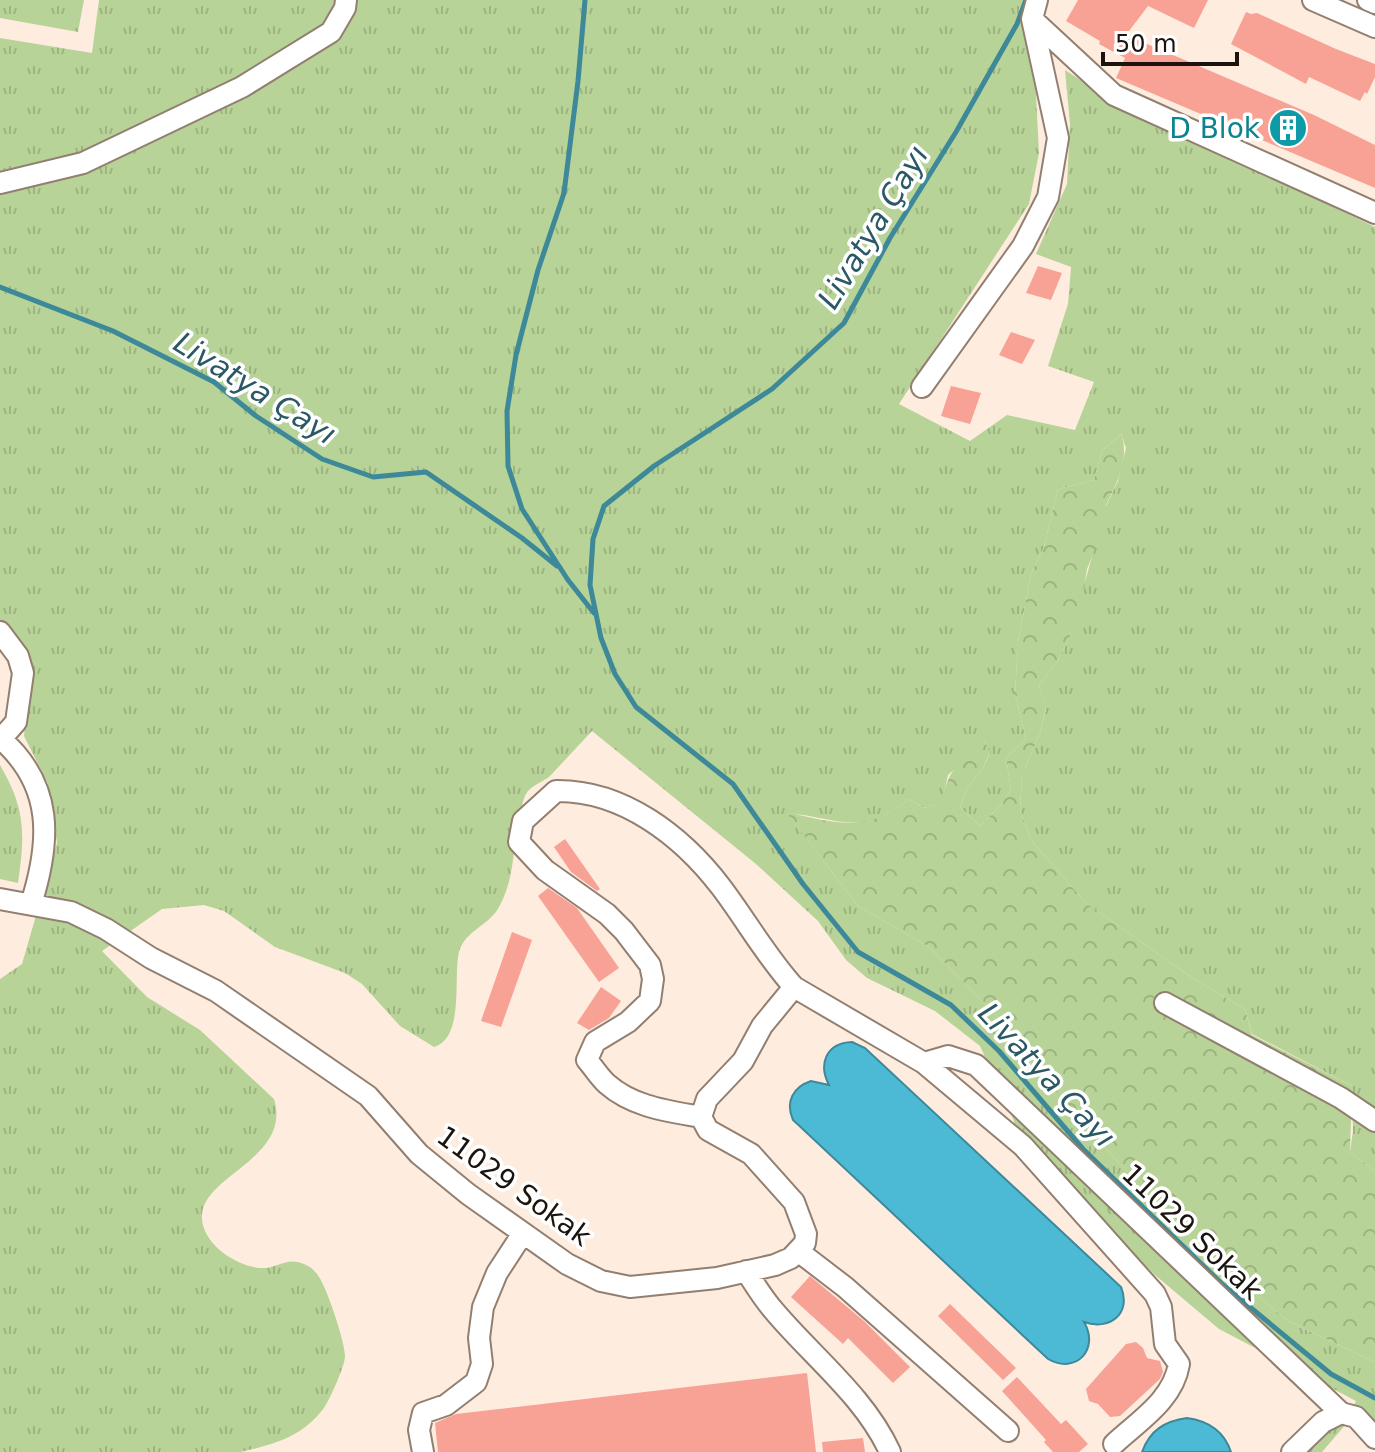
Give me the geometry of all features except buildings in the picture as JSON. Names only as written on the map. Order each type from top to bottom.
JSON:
[{"type":"street","points":[[0,183],[83,163],[242,87],[331,32],[345,8],[346,0]]},
{"type":"street","points":[[1313,0],[1375,27]]},
{"type":"street","points":[[1368,0],[1375,3]]},
{"type":"street","points":[[1035,9],[1114,95],[1375,213]]},
{"type":"street","points":[[922,387],[1023,246],[1048,197],[1058,138],[1035,9]]},
{"type":"street","points":[[0,632],[18,656],[23,673],[16,722],[1,738],[28,769],[42,802],[45,833],[43,855],[31,904]]},
{"type":"street","points":[[701,1117],[631,1100],[607,1084],[587,1060],[595,1042],[628,1022],[650,1001],[653,979],[650,965],[624,931],[607,914],[545,870],[519,842],[523,821],[556,791],[580,790],[626,806],[675,836],[720,886],[776,967],[794,987],[924,1063],[1023,1146],[1155,1294],[1161,1307],[1165,1344],[1179,1364],[1176,1380],[1168,1395],[1114,1444]]},
{"type":"street","name":"11029 Sokak","points":[[0,899],[71,912],[216,991],[368,1096],[419,1154],[468,1194],[567,1264],[601,1281],[630,1287],[717,1278],[775,1265],[798,1251]]},
{"type":"street","points":[[794,987],[762,1026],[743,1061],[707,1099],[701,1117],[708,1130],[751,1154],[794,1202],[806,1234],[805,1243],[798,1251],[845,1287],[1008,1431]]},
{"type":"street","points":[[1165,1003],[1341,1098],[1375,1121]]},
{"type":"street","name":"11029 Sokak","points":[[924,1063],[948,1056],[976,1065],[1341,1413],[1356,1417],[1375,1438]]},
{"type":"street","points":[[423,1452],[419,1430],[423,1413],[446,1405],[476,1382],[482,1364],[479,1338],[483,1307],[497,1273],[523,1233]]},
{"type":"street","points":[[746,1271],[773,1310],[855,1399],[882,1435],[890,1452]]},
{"type":"street","points":[[1292,1452],[1323,1422],[1341,1413]]},
{"type":"green space","points":[[0,0],[84,0],[78,32],[0,18]]},
{"type":"green space","points":[[99,0],[1037,0],[1032,19],[1039,153],[1029,204],[899,404],[970,441],[1007,415],[1075,430],[1094,382],[1048,366],[1068,304],[1071,267],[1036,254],[1067,184],[1070,124],[1065,70],[1119,105],[1375,227],[1375,1171],[1350,1152],[1352,1086],[1252,1034],[1245,1009],[1194,979],[1086,903],[1031,840],[1020,810],[1022,775],[1040,733],[1046,709],[1039,685],[1057,662],[1070,636],[1106,506],[1118,481],[1126,448],[1121,434],[1102,451],[1094,480],[1058,489],[1044,547],[1031,574],[1018,642],[1015,694],[1026,739],[1006,758],[1011,789],[1000,806],[980,826],[960,807],[967,788],[990,753],[985,742],[948,775],[942,802],[924,808],[909,799],[892,811],[863,822],[787,813],[858,906],[929,947],[1009,1028],[1045,1085],[1205,1253],[1288,1321],[1375,1362],[1375,1449],[1347,1423],[1322,1452],[1299,1452],[1345,1417],[1356,1401],[1219,1329],[1155,1275],[1015,1140],[1014,1121],[980,1046],[935,1011],[867,978],[846,960],[818,921],[756,864],[592,731],[550,776],[525,796],[504,896],[495,913],[462,945],[457,963],[454,1019],[444,1041],[434,1047],[400,1026],[362,984],[345,973],[275,947],[224,911],[204,905],[162,909],[102,951],[147,997],[200,1030],[274,1099],[276,1119],[271,1136],[260,1151],[206,1201],[203,1225],[213,1243],[240,1263],[266,1268],[294,1261],[313,1270],[322,1283],[335,1317],[344,1362],[330,1398],[316,1418],[287,1438],[253,1449],[241,1452],[0,1452],[0,979],[22,964],[57,843],[48,784],[24,736],[30,669],[0,626],[0,38],[92,53]]},
{"type":"green space","points":[[1121,434],[1124,452],[1121,470],[1106,505],[1110,513],[1087,569],[1082,601],[1057,662],[1039,685],[1046,708],[1040,733],[1022,775],[1020,810],[1031,840],[1086,903],[1194,979],[1245,1009],[1252,1035],[1352,1086],[1350,1152],[1375,1171],[1375,1362],[1288,1321],[1205,1253],[1045,1085],[1009,1028],[929,947],[858,906],[786,812],[850,823],[879,817],[909,799],[924,808],[941,802],[956,767],[985,742],[990,752],[983,768],[967,788],[960,807],[980,826],[1000,806],[1011,789],[1006,758],[1026,739],[1015,694],[1018,642],[1031,574],[1044,547],[1058,489],[1094,480],[1102,451]]},
{"type":"green space","points":[[0,765],[15,795],[21,822],[18,883],[0,879]]},
{"type":"water","points":[[852,1042],[865,1048],[1121,1287],[1123,1305],[1116,1318],[1102,1324],[1084,1322],[1089,1341],[1082,1357],[1068,1364],[1048,1359],[793,1120],[790,1101],[795,1091],[811,1081],[829,1085],[824,1070],[827,1056],[836,1046]]},
{"type":"water","points":[[1187,1418],[1215,1428],[1231,1452],[1142,1452],[1159,1428]]},
{"type":"waterway","name":"Livatya Çayı","points":[[585,0],[564,193],[538,270],[516,355],[507,411],[508,466],[522,509],[568,580],[594,613]]},
{"type":"waterway","name":"Livatya Çayı","points":[[1026,0],[1017,24],[956,132],[890,238],[844,323],[772,389],[654,466],[604,506],[593,539],[590,585],[601,638],[615,674],[636,707],[733,784],[803,884],[858,952],[951,1005],[999,1051],[1083,1149],[1222,1284],[1331,1374],[1375,1398]]},
{"type":"waterway","name":"Livatya Çayı","points":[[0,287],[113,331],[214,382],[256,416],[322,459],[373,477],[426,472],[557,566]]},
{"type":"place","name":"D Blok","points":[[1288,128]]}]
